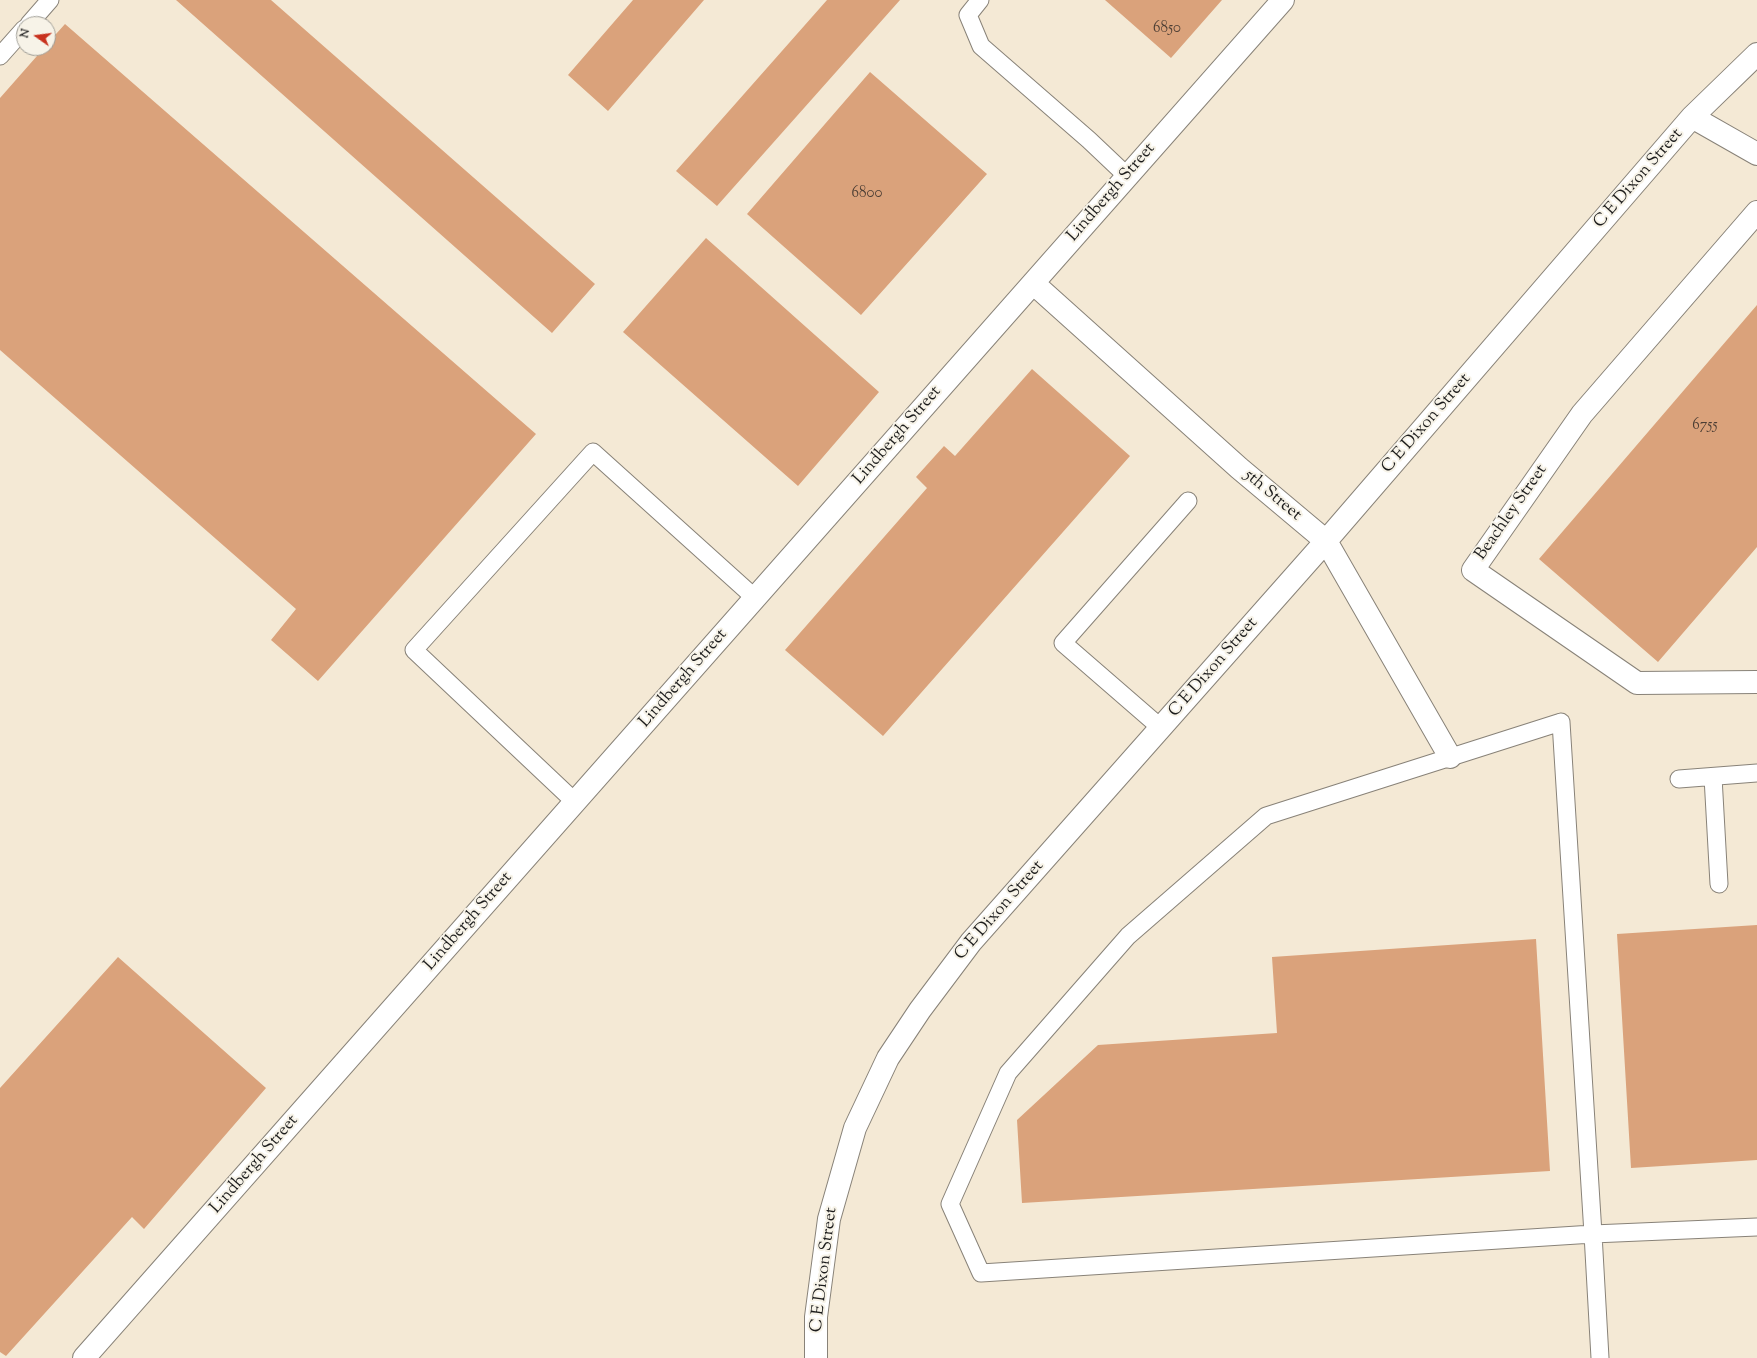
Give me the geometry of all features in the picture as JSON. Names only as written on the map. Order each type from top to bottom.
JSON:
[{"type":"street","name":"Lindbergh Street","points":[[84,1358],[1283,0]]},
{"type":"street","name":"C E Dixon Street","points":[[816,1358],[816,1317],[829,1218],[855,1128],[888,1058],[920,1010],[971,942],[1326,541],[1692,117],[1757,54]]},
{"type":"street","points":[[1692,117],[1757,154]]},
{"type":"street","name":"Beachley Street","points":[[1757,212],[1582,414],[1472,570],[1637,683],[1757,682]]},
{"type":"street","name":"5th Street","points":[[1033,283],[1239,468],[1326,541],[1450,757]]},
{"type":"lane","points":[[36,16],[50,0]]},
{"type":"lane","points":[[980,0],[968,15],[981,46],[1089,140],[1127,176]]},
{"type":"lane","points":[[0,56],[16,38]]},
{"type":"lane","points":[[575,802],[414,650],[593,452],[755,598]]},
{"type":"lane","points":[[1161,728],[1063,643],[1188,501]]},
{"type":"lane","points":[[1600,1358],[1592,1234],[1561,722],[1266,816],[1128,936],[1008,1074],[950,1204],[981,1273],[1592,1234],[1757,1228]]},
{"type":"lane","points":[[1679,779],[1757,773]]},
{"type":"lane","points":[[1713,777],[1719,884]]},
{"type":"building","points":[[176,0],[271,0],[595,284],[552,333]]},
{"type":"building","points":[[633,0],[704,0],[608,111],[568,75]]},
{"type":"building","points":[[827,0],[900,0],[717,206],[676,171]]},
{"type":"building","points":[[1105,0],[1222,0],[1171,58]]},
{"type":"building","points":[[65,24],[536,434],[318,681],[271,640],[296,609],[0,350],[0,98],[37,56],[56,56],[56,34]]},
{"type":"building","points":[[870,72],[987,174],[861,315],[747,214]]},
{"type":"building","points":[[706,238],[879,392],[798,486],[623,332]]},
{"type":"building","points":[[1757,305],[1757,547],[1658,662],[1539,559]]},
{"type":"building","points":[[1032,369],[1130,456],[883,736],[785,650],[927,488],[916,477],[944,446],[955,456]]},
{"type":"building","points":[[1757,925],[1757,1160],[1631,1168],[1617,934]]},
{"type":"building","points":[[1536,939],[1550,1171],[1022,1203],[1017,1120],[1098,1045],[1277,1033],[1272,957]]},
{"type":"building","points":[[118,957],[266,1088],[144,1229],[132,1217],[6,1356],[0,1352],[0,1088]]}]
